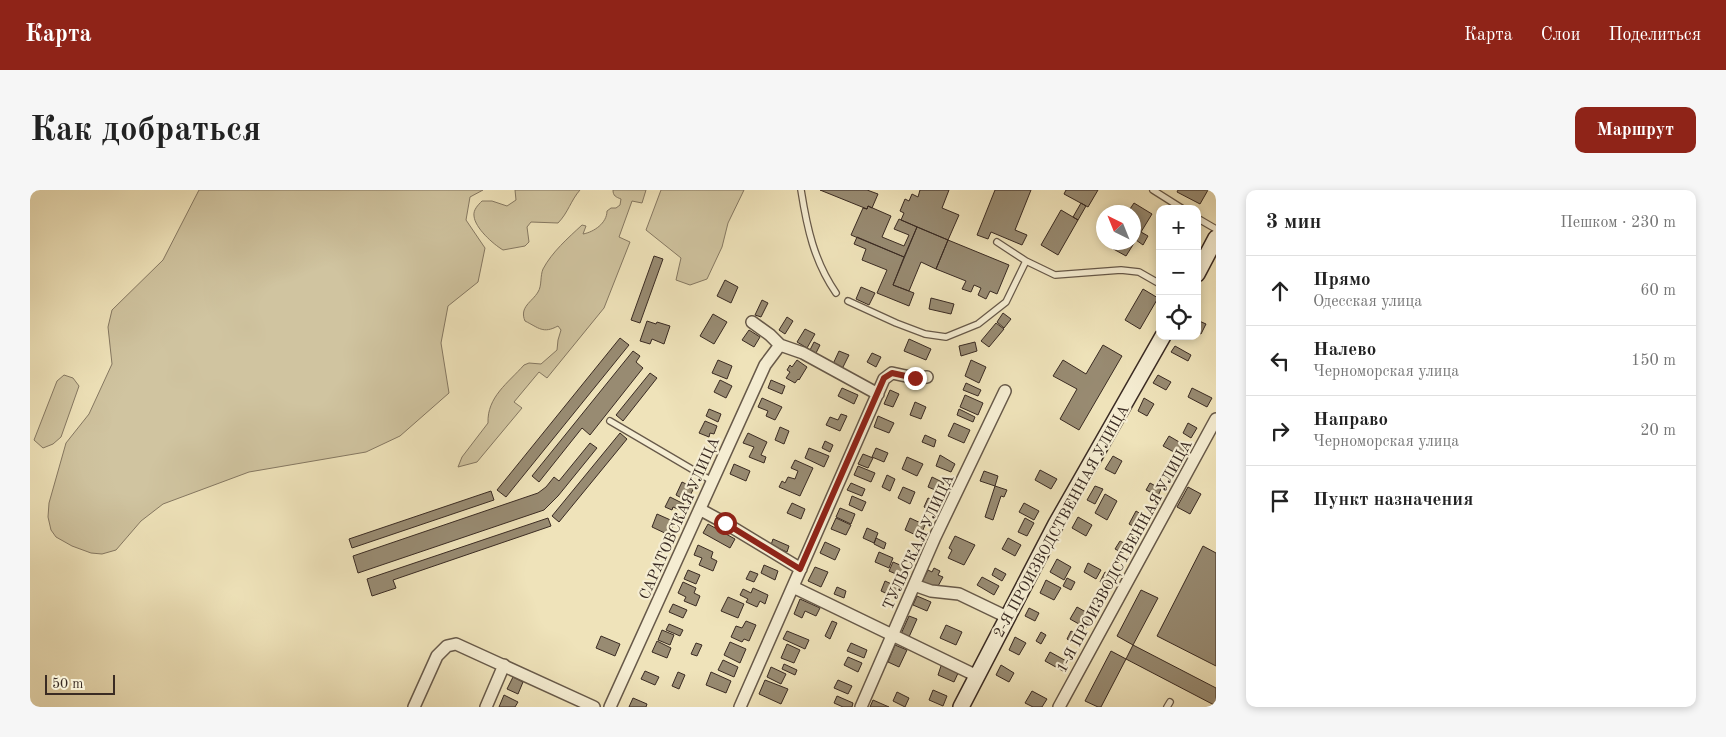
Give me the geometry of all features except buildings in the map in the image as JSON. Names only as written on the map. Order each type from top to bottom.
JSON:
[{"type":"street","points":[[1201,266],[1216,238]]},
{"type":"street","points":[[752,322],[780,345],[803,353],[878,394]]},
{"type":"street","name":"2-Я ПРОИЗВОДСТВЕННАЯ УЛИЦА","points":[[963,706],[1056,524],[1161,340]]},
{"type":"street","name":"САРАТОВСКАЯ УЛИЦА","points":[[610,707],[701,510],[712,481],[765,365],[780,345]]},
{"type":"street","points":[[740,707],[884,378],[892,373],[915,378],[927,377]]},
{"type":"street","name":"ТУЛЬСКАЯ УЛИЦА","points":[[861,707],[935,537],[1005,391]]},
{"type":"street","name":"1-Я ПРОИЗВОДСТВЕННАЯ УЛИЦА","points":[[1059,707],[1216,419]]},
{"type":"street","points":[[701,510],[800,569]]},
{"type":"street","points":[[914,586],[931,591],[959,594],[1007,617]]},
{"type":"street","points":[[792,587],[977,676]]},
{"type":"street","points":[[414,707],[436,656],[447,646],[456,644],[594,707]]},
{"type":"street","points":[[486,707],[504,665]]},
{"type":"lane","points":[[801,190],[811,242],[826,279],[836,293]]},
{"type":"lane","points":[[1153,190],[1177,205]]},
{"type":"lane","points":[[1201,221],[1216,230]]},
{"type":"lane","points":[[997,242],[1026,261],[1055,275],[1121,270],[1139,272],[1156,282]]},
{"type":"lane","points":[[848,301],[925,334],[946,336],[978,324],[1006,302],[1026,261]]},
{"type":"lane","points":[[610,421],[712,481]]},
{"type":"shaded area","points":[[199,190],[483,190],[470,197],[466,220],[485,248],[478,282],[448,306],[441,343],[449,393],[400,436],[366,452],[249,472],[163,504],[141,521],[116,550],[102,554],[91,553],[72,546],[56,537],[51,530],[48,517],[49,503],[66,443],[89,414],[112,364],[108,327],[112,310],[163,260]]},
{"type":"shaded area","points":[[515,190],[580,190],[558,223],[531,222],[527,227],[529,242],[525,246],[503,250],[481,230],[475,221],[474,212],[482,201],[492,201],[507,206],[516,200]]},
{"type":"shaded area","points":[[613,190],[646,190],[642,203],[632,201],[619,237],[630,242],[604,308],[547,378],[539,372],[514,402],[522,408],[477,462],[458,467],[462,457],[488,423],[491,406],[500,391],[524,365],[529,363],[541,364],[557,350],[561,330],[558,326],[545,330],[534,326],[525,321],[525,308],[539,290],[543,269],[561,246],[582,225],[586,226],[583,234],[595,229],[605,219],[607,211],[620,205],[621,199],[615,196]]},
{"type":"shaded area","points":[[661,190],[744,190],[728,223],[722,247],[707,279],[690,285],[676,280],[681,258],[646,230]]},
{"type":"shaded area","points":[[64,375],[73,378],[79,386],[61,437],[53,444],[43,448],[34,440],[57,381]]},
{"type":"route","points":[[725,523],[800,569],[884,378],[892,373],[915,378]]}]
